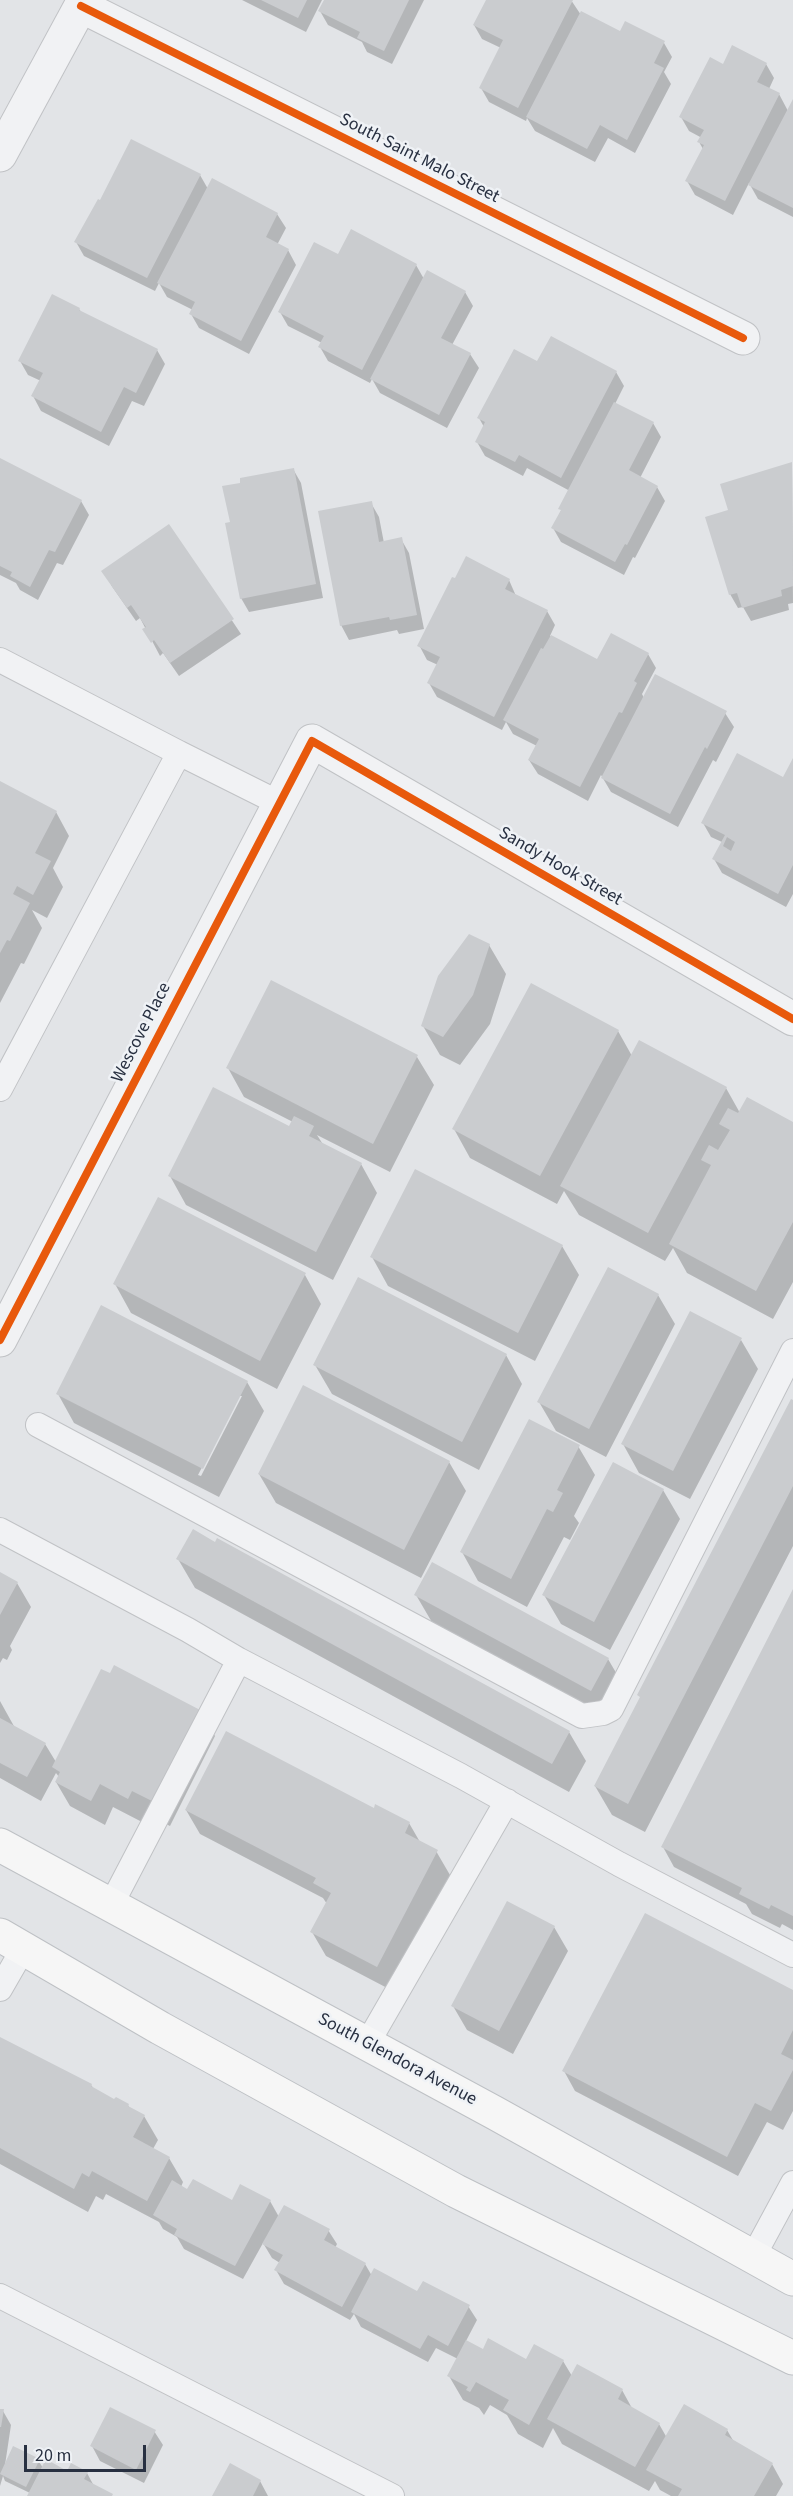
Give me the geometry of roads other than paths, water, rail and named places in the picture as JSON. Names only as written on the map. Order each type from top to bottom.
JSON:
[{"type":"main road","name":"South Glendora Avenue","points":[[0,1845],[793,2279]]},
{"type":"main road","points":[[11,1942],[160,2028],[456,2191],[793,2358]]},
{"type":"street","points":[[0,155],[82,3]]},
{"type":"street","name":"South Saint Malo Street","points":[[82,3],[743,338]]},
{"type":"street","name":"Wescove Place","points":[[0,1340],[312,741]]},
{"type":"street","name":"Sandy Hook Street","points":[[312,741],[793,1019]]},
{"type":"lane","points":[[0,660],[279,803]]},
{"type":"lane","points":[[0,1089],[178,753]]},
{"type":"lane","points":[[38,1425],[582,1716],[593,1716],[610,1709],[793,1351]]},
{"type":"lane","points":[[0,1530],[188,1630],[239,1660],[507,1801],[619,1864],[793,1955]]},
{"type":"lane","points":[[111,1905],[239,1660]]},
{"type":"lane","points":[[367,2044],[507,1801]]},
{"type":"lane","points":[[0,1989],[11,1942]]},
{"type":"lane","points":[[753,2257],[793,2183]]},
{"type":"lane","points":[[0,2296],[392,2496]]}]
